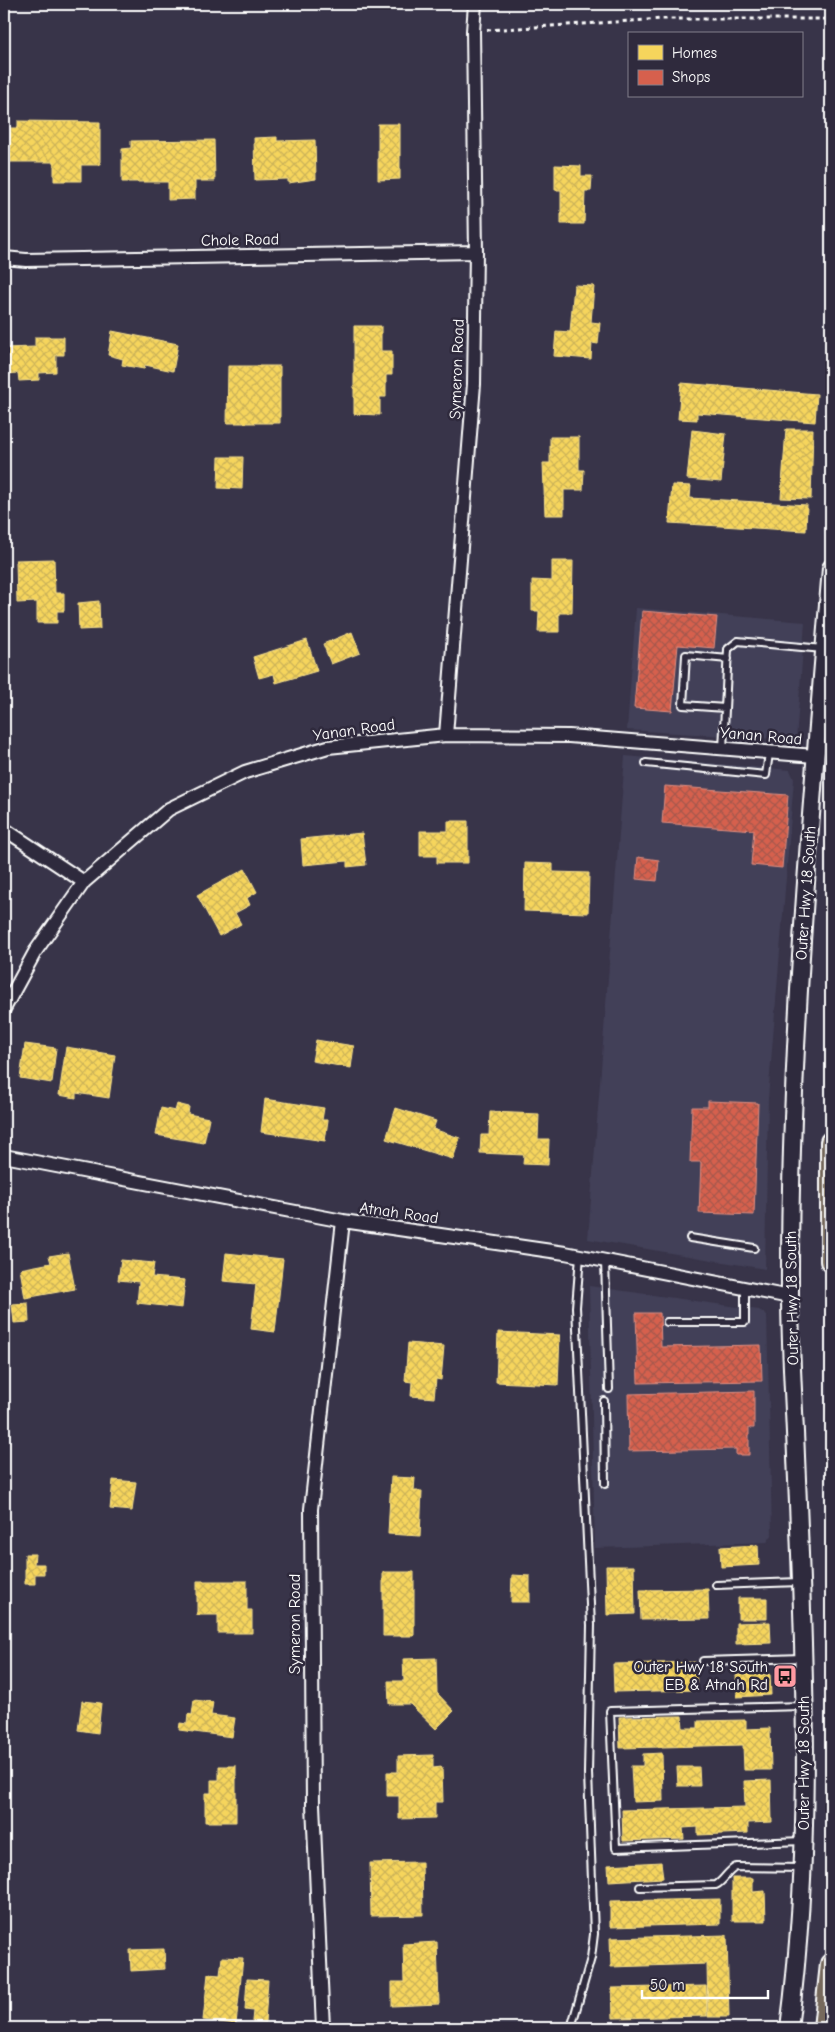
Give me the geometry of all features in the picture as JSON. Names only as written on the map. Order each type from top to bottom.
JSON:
[{"type":"main road","points":[[831,1142],[831,1261]]},
{"type":"main road","points":[[824,2028],[831,1964]]},
{"type":"street","name":"Symeron Road","points":[[446,735],[474,384],[476,252],[473,31],[475,4]]},
{"type":"street","name":"Chole Road","points":[[4,258],[26,260],[476,252]]},
{"type":"street","name":"Outer Hwy 18 South","points":[[788,2028],[799,1932],[804,1840],[804,1658],[790,1297],[792,1118],[815,756],[831,568]]},
{"type":"street","name":"Yanan Road","points":[[4,1009],[35,952],[84,882],[169,809],[245,772],[328,747],[446,735],[569,736],[815,756]]},
{"type":"street","points":[[4,829],[84,882]]},
{"type":"street","name":"Atnah Road","points":[[4,1156],[343,1221],[580,1256],[790,1297]]},
{"type":"street","name":"Symeron Road","points":[[323,2028],[313,1804],[311,1509],[343,1221]]},
{"type":"lane","points":[[723,749],[728,649],[738,641],[824,649]]},
{"type":"lane","points":[[725,708],[683,704],[686,655],[728,659]]},
{"type":"lane","points":[[646,763],[766,775],[769,753]]},
{"type":"lane","points":[[690,1238],[754,1248]]},
{"type":"lane","points":[[571,2028],[591,1958],[594,1934],[588,1773],[590,1616],[576,1307],[580,1256]]},
{"type":"lane","points":[[605,1261],[610,1389]]},
{"type":"lane","points":[[667,1322],[745,1322],[744,1288]]},
{"type":"lane","points":[[604,1401],[605,1484]]},
{"type":"lane","points":[[716,1585],[801,1582]]},
{"type":"lane","points":[[703,1660],[804,1658]]},
{"type":"lane","points":[[804,1706],[610,1711],[616,1848],[804,1840]]},
{"type":"lane","points":[[640,1887],[716,1885],[722,1882],[730,1870],[736,1867],[803,1868]]},
{"type":"path","points":[[473,31],[661,19],[831,19]]},
{"type":"shaded area","points":[[636,608],[805,622],[796,740],[627,730]]},
{"type":"shaded area","points":[[625,756],[790,770],[794,779],[768,1099],[765,1269],[588,1239]]},
{"type":"shaded area","points":[[589,1286],[759,1310],[767,1315],[772,1535],[767,1542],[595,1548]]},
{"type":"building: Homes","points":[[18,121],[100,122],[100,165],[81,165],[81,181],[54,181],[54,162],[7,162],[8,128],[18,128]]},
{"type":"building: Homes","points":[[378,124],[400,124],[400,179],[378,180]]},
{"type":"building: Homes","points":[[277,137],[277,141],[315,140],[316,179],[288,183],[288,179],[255,180],[254,138]]},
{"type":"building: Homes","points":[[214,140],[215,181],[195,181],[195,199],[168,200],[168,182],[122,182],[122,149],[131,148],[131,141]]},
{"type":"building: Homes","points":[[555,165],[581,166],[581,176],[592,176],[591,191],[585,191],[584,224],[561,224],[561,190],[555,190]]},
{"type":"building: Homes","points":[[574,285],[594,286],[591,322],[600,323],[598,344],[592,343],[591,359],[554,356],[556,331],[570,332]]},
{"type":"building: Homes","points":[[354,326],[381,326],[381,351],[392,351],[392,375],[386,375],[386,397],[380,397],[380,415],[354,414]]},
{"type":"building: Homes","points":[[112,331],[178,344],[173,371],[145,365],[144,369],[122,365],[123,359],[108,355]]},
{"type":"building: Homes","points":[[35,337],[64,337],[64,355],[56,355],[56,372],[39,373],[39,380],[19,381],[18,373],[4,374],[4,348],[35,347]]},
{"type":"building: Homes","points":[[228,366],[280,366],[280,423],[227,423]]},
{"type":"building: Homes","points":[[681,383],[817,394],[815,422],[697,413],[697,420],[678,419]]},
{"type":"building: Homes","points":[[786,429],[813,429],[811,499],[781,498]]},
{"type":"building: Homes","points":[[692,430],[726,434],[721,482],[687,479]]},
{"type":"building: Homes","points":[[550,437],[579,437],[579,470],[584,470],[583,490],[564,490],[564,515],[545,515],[543,463],[550,463]]},
{"type":"building: Homes","points":[[219,457],[243,457],[242,489],[218,488]]},
{"type":"building: Homes","points":[[672,485],[691,486],[690,498],[807,505],[806,531],[669,523]]},
{"type":"building: Homes","points":[[54,559],[55,593],[64,593],[64,611],[57,611],[57,623],[37,623],[37,602],[17,603],[16,560]]},
{"type":"building: Homes","points":[[552,561],[573,561],[572,613],[559,613],[559,632],[538,632],[539,611],[532,611],[532,580],[552,581]]},
{"type":"building: Homes","points":[[99,601],[100,629],[79,630],[78,603]]},
{"type":"building: Homes","points":[[352,632],[360,653],[331,664],[323,644]]},
{"type":"building: Homes","points":[[307,640],[317,671],[276,683],[274,674],[259,678],[253,657]]},
{"type":"building: Homes","points":[[448,821],[468,821],[468,863],[437,863],[437,856],[420,856],[420,831],[448,831]]},
{"type":"building: Homes","points":[[362,833],[366,865],[347,867],[347,861],[303,865],[301,839]]},
{"type":"building: Homes","points":[[525,863],[553,864],[553,872],[589,873],[588,913],[524,911]]},
{"type":"building: Homes","points":[[245,869],[257,892],[247,898],[250,905],[235,913],[241,924],[219,936],[197,895]]},
{"type":"building: Homes","points":[[316,1040],[354,1046],[351,1068],[312,1061]]},
{"type":"building: Homes","points":[[25,1044],[56,1048],[52,1083],[20,1078]]},
{"type":"building: Homes","points":[[66,1047],[115,1055],[109,1098],[76,1093],[76,1098],[59,1095]]},
{"type":"building: Homes","points":[[265,1099],[324,1108],[322,1120],[328,1120],[325,1141],[261,1132]]},
{"type":"building: Homes","points":[[177,1104],[189,1107],[188,1114],[209,1118],[204,1143],[156,1135],[161,1108],[175,1111]]},
{"type":"building: Homes","points":[[396,1108],[436,1121],[433,1129],[460,1138],[453,1159],[386,1139]]},
{"type":"building: Homes","points":[[490,1112],[539,1114],[538,1139],[549,1139],[548,1165],[523,1164],[524,1155],[480,1153],[481,1135],[489,1135]]},
{"type":"building: Homes","points":[[68,1253],[75,1289],[25,1298],[20,1269],[51,1263],[49,1256]]},
{"type":"building: Homes","points":[[226,1253],[283,1259],[275,1332],[251,1329],[256,1284],[223,1281]]},
{"type":"building: Homes","points":[[121,1260],[154,1263],[152,1277],[185,1280],[182,1308],[137,1303],[139,1282],[118,1280]]},
{"type":"building: Homes","points":[[28,1303],[29,1322],[14,1323],[12,1304]]},
{"type":"building: Homes","points":[[498,1332],[560,1335],[558,1385],[496,1382]]},
{"type":"building: Homes","points":[[408,1343],[444,1346],[441,1380],[436,1379],[434,1398],[411,1396],[412,1382],[405,1381]]},
{"type":"building: Homes","points":[[391,1477],[415,1478],[414,1491],[422,1491],[420,1536],[388,1534]]},
{"type":"building: Homes","points":[[113,1480],[136,1482],[132,1511],[110,1509]]},
{"type":"building: Homes","points":[[758,1545],[759,1565],[721,1567],[720,1547]]},
{"type":"building: Homes","points":[[25,1554],[35,1554],[34,1564],[44,1564],[44,1574],[35,1574],[35,1584],[25,1584]]},
{"type":"building: Homes","points":[[606,1566],[634,1566],[635,1614],[607,1615]]},
{"type":"building: Homes","points":[[383,1572],[414,1572],[414,1636],[383,1636]]},
{"type":"building: Homes","points":[[512,1575],[530,1576],[530,1602],[511,1602]]},
{"type":"building: Homes","points":[[197,1581],[247,1581],[247,1610],[252,1610],[252,1633],[218,1633],[218,1615],[197,1615]]},
{"type":"building: Homes","points":[[708,1589],[709,1619],[641,1620],[640,1590]]},
{"type":"building: Homes","points":[[738,1598],[767,1598],[767,1619],[738,1619]]},
{"type":"building: Homes","points":[[770,1622],[771,1643],[736,1644],[736,1623]]},
{"type":"building: Homes","points":[[436,1658],[437,1693],[454,1711],[436,1729],[410,1704],[389,1704],[388,1681],[404,1681],[403,1659]]},
{"type":"building: Homes","points":[[696,1662],[697,1690],[614,1692],[613,1664]]},
{"type":"building: Homes","points":[[770,1674],[771,1695],[737,1697],[736,1675]]},
{"type":"building: Homes","points":[[194,1700],[213,1702],[211,1715],[235,1718],[232,1737],[179,1730],[180,1723],[187,1724],[188,1714],[192,1715]]},
{"type":"building: Homes","points":[[82,1701],[101,1703],[98,1733],[78,1730]]},
{"type":"building: Homes","points":[[682,1716],[683,1728],[698,1728],[698,1721],[746,1720],[746,1729],[770,1728],[771,1770],[744,1770],[743,1745],[620,1748],[619,1717]]},
{"type":"building: Homes","points":[[662,1753],[663,1801],[633,1802],[631,1766],[643,1766],[643,1754]]},
{"type":"building: Homes","points":[[433,1755],[433,1768],[442,1767],[443,1802],[435,1802],[435,1818],[399,1819],[399,1796],[387,1796],[387,1772],[398,1772],[398,1756]]},
{"type":"building: Homes","points":[[219,1766],[236,1766],[236,1822],[205,1822],[205,1793],[211,1793],[211,1780],[219,1780]]},
{"type":"building: Homes","points":[[677,1767],[699,1767],[700,1786],[678,1786]]},
{"type":"building: Homes","points":[[771,1780],[772,1822],[748,1823],[748,1833],[698,1835],[698,1827],[683,1828],[684,1839],[623,1841],[622,1810],[745,1807],[744,1781]]},
{"type":"building: Homes","points":[[422,1862],[423,1915],[371,1916],[370,1863]]},
{"type":"building: Homes","points":[[661,1862],[663,1878],[609,1881],[608,1865]]},
{"type":"building: Homes","points":[[732,1878],[753,1878],[753,1892],[765,1891],[766,1921],[732,1921]]},
{"type":"building: Homes","points":[[720,1899],[720,1924],[610,1927],[610,1901]]},
{"type":"building: Homes","points":[[727,1935],[729,2017],[708,2017],[707,1964],[611,1967],[610,1938]]},
{"type":"building: Homes","points":[[437,1942],[439,2004],[392,2006],[392,1982],[404,1982],[403,1944]]},
{"type":"building: Homes","points":[[164,1949],[165,1969],[131,1971],[130,1950]]},
{"type":"building: Homes","points":[[222,1957],[243,1958],[236,2024],[203,2020],[208,1974],[220,1975]]},
{"type":"building: Homes","points":[[247,1979],[268,1980],[265,2022],[252,2021],[253,2011],[245,2010]]},
{"type":"building: Homes","points":[[706,1986],[707,2016],[613,2018],[612,1988]]},
{"type":"building: Shops","points":[[642,611],[717,617],[714,648],[678,645],[672,711],[634,708]]},
{"type":"building: Shops","points":[[665,786],[788,795],[782,868],[751,865],[754,830],[662,823]]},
{"type":"building: Shops","points":[[638,857],[659,860],[657,881],[636,879]]},
{"type":"building: Shops","points":[[708,1101],[758,1103],[754,1215],[699,1213],[701,1162],[690,1162],[692,1107],[708,1107]]},
{"type":"building: Shops","points":[[636,1313],[660,1313],[661,1347],[761,1345],[762,1381],[638,1383]]},
{"type":"building: Shops","points":[[754,1391],[754,1428],[749,1428],[749,1455],[736,1455],[736,1449],[629,1451],[628,1394]]},
{"type":"place","name":"Outer Hwy 18 South EB & Atnah Rd","points":[[785,1676]]}]
